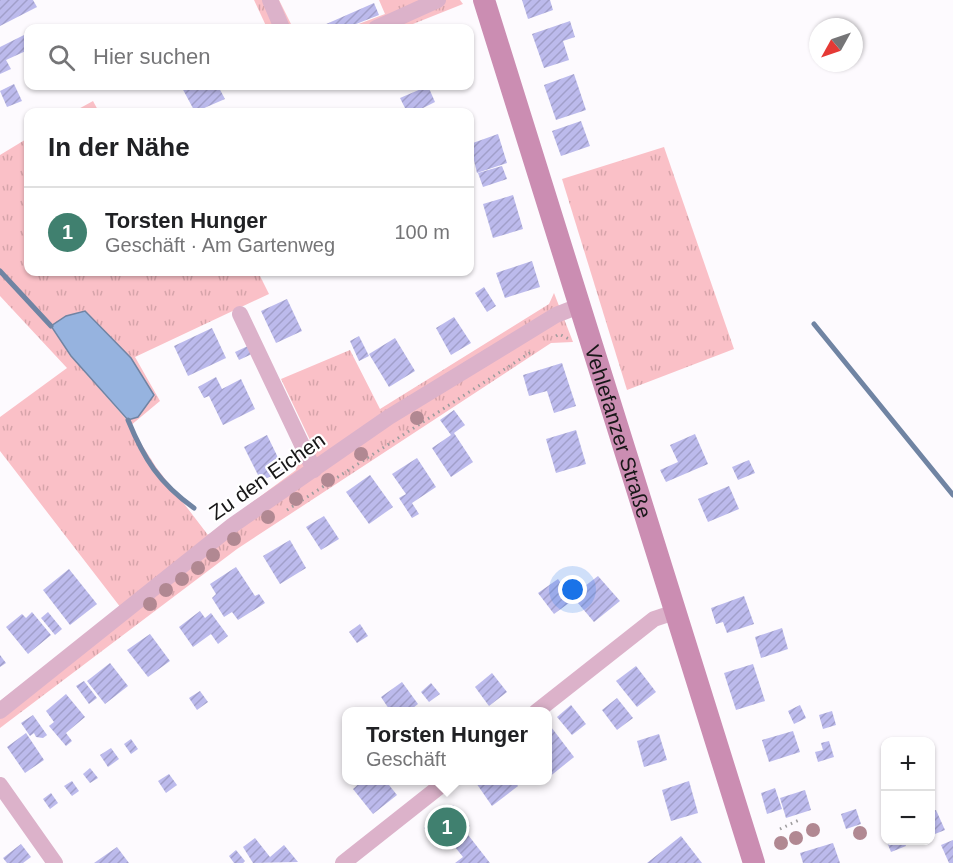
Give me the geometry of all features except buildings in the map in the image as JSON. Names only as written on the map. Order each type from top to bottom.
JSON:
[{"type":"street","points":[[270,0],[280,24]]},
{"type":"street","points":[[385,24],[438,0]]},
{"type":"street","name":"Vehlefanzer Straße","points":[[484,0],[754,863]]},
{"type":"street","name":"Zu den Eichen","points":[[0,711],[233,525],[389,417],[556,315],[579,306]]},
{"type":"street","points":[[240,314],[314,470]]},
{"type":"street","points":[[541,707],[654,619],[675,612]]},
{"type":"street","points":[[0,785],[55,863]]},
{"type":"street","points":[[343,863],[442,785]]},
{"type":"path","points":[[549,340],[559,334],[575,342],[590,338]]},
{"type":"path","points":[[284,512],[539,347]]},
{"type":"path","points":[[780,829],[799,820]]},
{"type":"green space","points":[[254,0],[279,0],[291,24],[265,24]]},
{"type":"green space","points":[[379,0],[460,0],[463,4],[413,24],[359,24],[385,14]]},
{"type":"green space","points":[[93,101],[97,108],[80,108]]},
{"type":"green space","points":[[24,140],[24,276],[260,276],[269,294],[135,357],[160,401],[130,426],[156,467],[208,535],[296,470],[298,447],[310,440],[281,379],[350,350],[380,409],[549,304],[554,293],[573,342],[551,343],[237,549],[0,728],[0,701],[121,608],[0,451],[0,417],[67,368],[0,296],[0,155]],"holes":[[[85,311],[131,358],[154,395],[127,420],[71,356],[51,327]]]},
{"type":"green space","points":[[664,147],[734,349],[627,390],[562,179]]},
{"type":"water","points":[[85,311],[131,358],[154,395],[138,417],[128,420],[71,356],[51,326],[66,316]]},
{"type":"waterway","points":[[0,271],[51,326]]},
{"type":"waterway","points":[[814,324],[953,495]]},
{"type":"waterway","points":[[128,420],[140,447],[154,469],[171,489],[194,508]]},
{"type":"place","name":"Torsten Hunger","points":[[447,827]]}]
